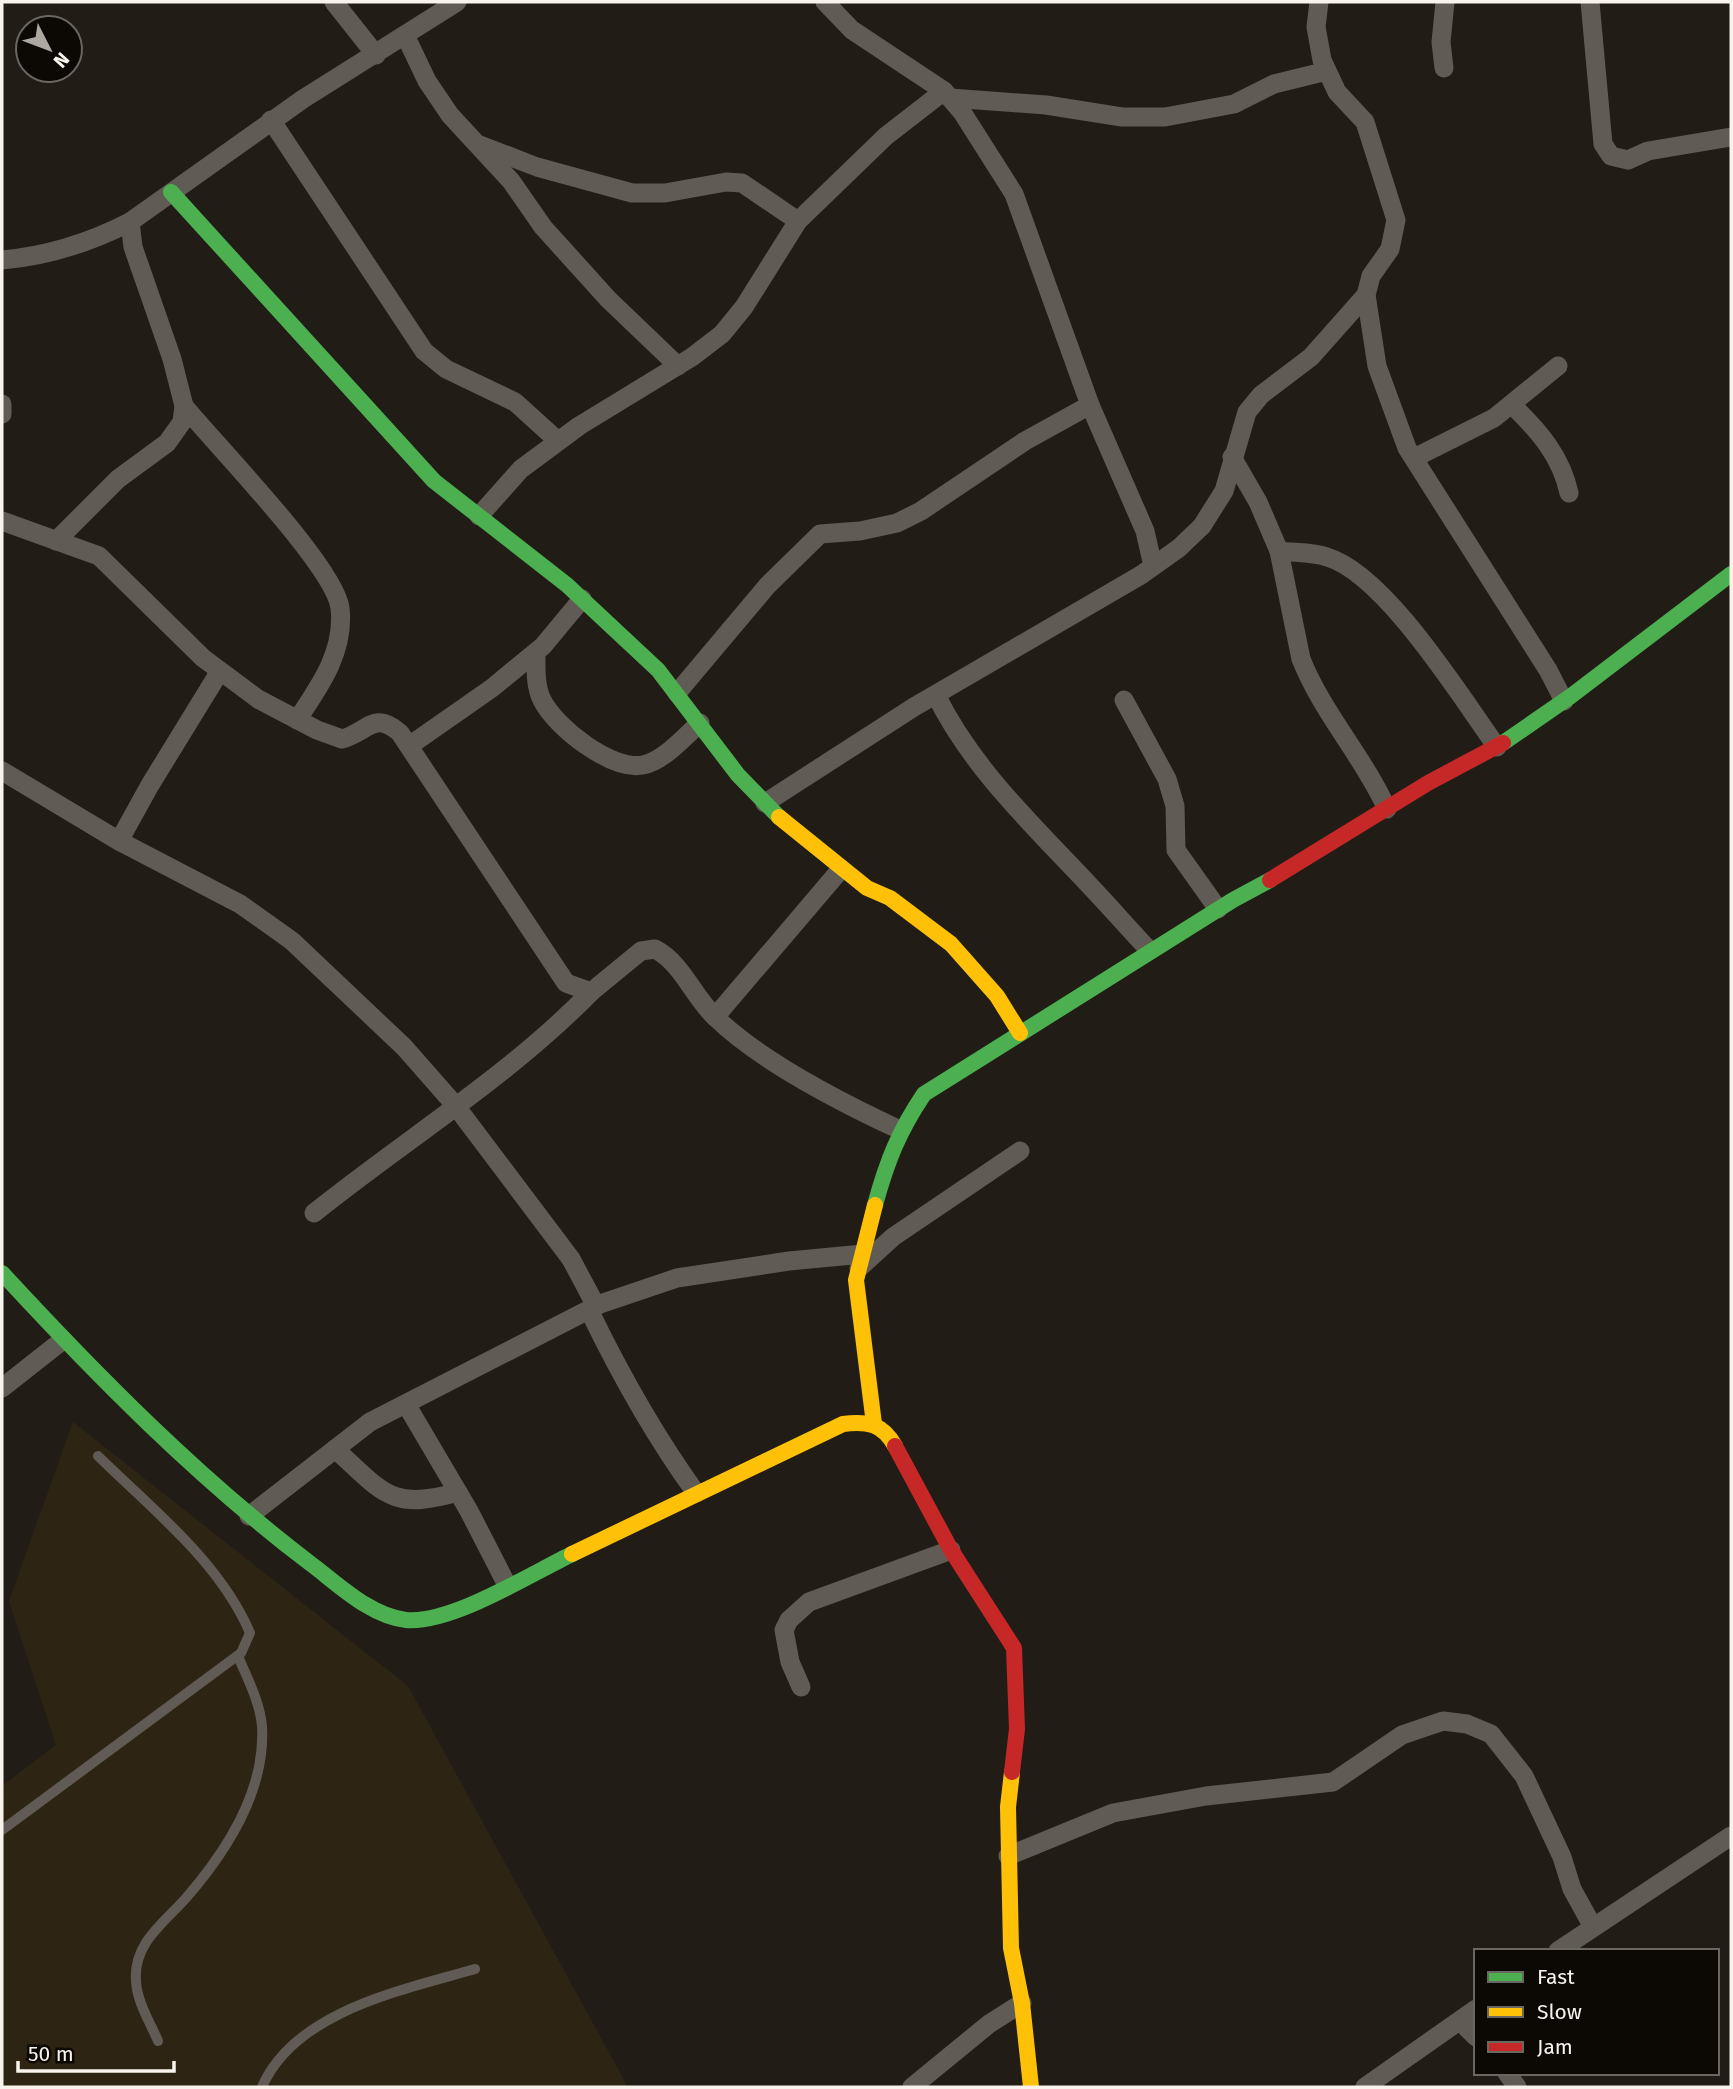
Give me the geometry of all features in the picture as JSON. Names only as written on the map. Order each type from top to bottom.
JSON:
[{"type":"street","points":[[334,2],[376,55]]},
{"type":"street","points":[[2,260],[58,251],[99,238],[130,222],[271,120],[406,37],[457,2]]},
{"type":"street","points":[[825,2],[852,30],[947,95],[976,132],[1014,194],[1090,405],[1145,531],[1153,566]]},
{"type":"street","points":[[1319,2],[1315,27],[1327,71],[1337,92],[1365,122],[1396,220],[1390,249],[1371,276],[1366,295],[1377,366],[1392,411],[1414,458],[1548,670],[1564,701]]},
{"type":"street","points":[[1444,68],[1441,42],[1445,2]]},
{"type":"street","points":[[1590,2],[1603,144],[1611,156],[1628,160],[1648,151],[1731,137]]},
{"type":"street","points":[[406,37],[427,81],[450,115],[511,181],[543,227],[608,299],[678,366]]},
{"type":"street","points":[[479,516],[521,469],[558,441],[678,366],[722,334],[744,307],[798,221],[886,136],[947,95],[1046,105],[1122,117],[1165,117],[1234,104],[1273,84],[1327,71]]},
{"type":"street","points":[[271,120],[424,351],[446,369],[515,402],[558,441]]},
{"type":"street","points":[[475,143],[537,167],[632,193],[665,193],[726,181],[742,183],[798,221]]},
{"type":"street","points":[[171,192],[434,481],[582,599],[658,670],[738,775],[793,831],[867,888],[890,898],[951,944],[997,996],[1020,1032]]},
{"type":"street","points":[[56,541],[118,479],[167,443],[182,422],[184,406],[172,359],[137,260],[130,222]]},
{"type":"street","points":[[765,803],[936,695],[1058,626],[1153,566],[1202,526],[1224,491],[1247,412],[1261,395],[1311,357],[1366,295]]},
{"type":"street","points":[[1414,458],[1494,418],[1558,366]]},
{"type":"street","points":[[2,404],[2,414]]},
{"type":"street","points":[[677,693],[760,594],[820,534],[860,531],[897,523],[921,511],[1025,441],[1090,405]]},
{"type":"street","points":[[1512,405],[1538,430],[1553,452],[1565,474],[1569,493]]},
{"type":"street","points":[[184,406],[271,505],[327,576],[340,606],[339,639],[327,676],[297,720]]},
{"type":"street","points":[[1232,457],[1258,502],[1279,551],[1301,659],[1307,676],[1323,708],[1375,782],[1387,809]]},
{"type":"street","points":[[2,521],[99,556],[194,650],[258,699],[297,720],[342,738],[367,725],[383,722],[400,733],[566,983],[591,992]]},
{"type":"street","points":[[1279,551],[1327,557],[1366,580],[1416,636],[1497,747]]},
{"type":"street","points":[[874,1424],[856,1280],[884,1167],[900,1130],[925,1094],[1020,1032],[1081,997],[1149,950],[1294,868],[1463,763],[1497,747],[1564,701],[1731,573]]},
{"type":"street","points":[[409,746],[492,688],[536,652],[582,599]]},
{"type":"street","points":[[536,652],[537,680],[542,700],[559,724],[615,762],[643,765],[662,756],[700,723]]},
{"type":"street","points":[[119,841],[149,785],[220,671]]},
{"type":"street","points":[[936,695],[948,720],[986,772],[1057,855],[1149,950]]},
{"type":"street","points":[[1124,700],[1167,779],[1175,806],[1176,850],[1218,909]]},
{"type":"street","points":[[2,771],[119,841],[240,904],[292,941],[404,1047],[455,1105],[571,1259],[592,1308],[653,1431],[696,1493]]},
{"type":"street","points":[[715,1017],[802,919],[841,869]]},
{"type":"street","points":[[314,1213],[549,1035],[591,992],[641,951],[655,949],[675,963],[715,1017],[750,1044],[838,1101],[900,1130]]},
{"type":"street","points":[[249,1516],[370,1422],[592,1308],[677,1278],[789,1261],[861,1261],[1020,1151]]},
{"type":"street","points":[[2,1273],[63,1340],[249,1516],[330,1578],[389,1616],[414,1621],[442,1617],[843,1424],[874,1424],[887,1431],[951,1550],[1014,1648],[1017,1730],[1008,1807],[1011,1948],[1022,2003],[1031,2087]]},
{"type":"street","points":[[2,1388],[63,1340]]},
{"type":"street","points":[[406,1404],[458,1492],[507,1586]]},
{"type":"street","points":[[335,1449],[386,1495],[407,1500],[431,1500],[458,1492]]},
{"type":"street","points":[[801,1687],[790,1662],[784,1630],[797,1612],[809,1602],[951,1550]]},
{"type":"street","points":[[1009,1856],[1113,1814],[1206,1796],[1333,1782],[1402,1735],[1443,1721],[1466,1724],[1491,1734],[1524,1776],[1562,1857],[1572,1889],[1593,1927]]},
{"type":"street","points":[[1562,1949],[1731,1836]]},
{"type":"street","points":[[912,2087],[989,2024],[1022,2003]]},
{"type":"street","points":[[1365,2087],[1468,2015],[1474,2032]]},
{"type":"lane","points":[[2,1830],[238,1656],[250,1633],[238,1605],[209,1567],[98,1456]]},
{"type":"lane","points":[[158,2041],[142,2004],[136,1980],[141,1948],[186,1898],[227,1844],[251,1798],[262,1726],[253,1690],[238,1656]]},
{"type":"lane","points":[[262,2087],[271,2068],[294,2045],[328,2020],[418,1986],[475,1969]]},
{"type":"shaded area","points":[[73,1422],[408,1686],[628,2087],[2,2087],[2,1786],[56,1745],[9,1601]]},
{"type":"traffic: fast","points":[[171,192],[434,481],[567,585],[658,670],[738,775],[779,817]]},
{"type":"traffic: fast","points":[[1503,743],[1571,696],[1731,574]]},
{"type":"traffic: fast","points":[[875,1205],[895,1147],[924,1094],[1233,900],[1270,880]]},
{"type":"traffic: fast","points":[[2,1273],[112,1388],[189,1462],[269,1531],[367,1606],[406,1620],[445,1614],[490,1596],[572,1554]]},
{"type":"traffic: slow","points":[[779,817],[867,888],[890,898],[951,944],[997,996],[1020,1033]]},
{"type":"traffic: slow","points":[[874,1424],[856,1280],[875,1205]]},
{"type":"traffic: slow","points":[[572,1554],[843,1424],[874,1426],[885,1433],[895,1446]]},
{"type":"traffic: slow","points":[[1012,1772],[1008,1807],[1011,1948],[1022,2003],[1031,2087]]},
{"type":"traffic: jam","points":[[1270,880],[1428,783],[1503,743]]},
{"type":"traffic: jam","points":[[895,1446],[951,1550],[1014,1648],[1017,1729],[1012,1772]]}]
